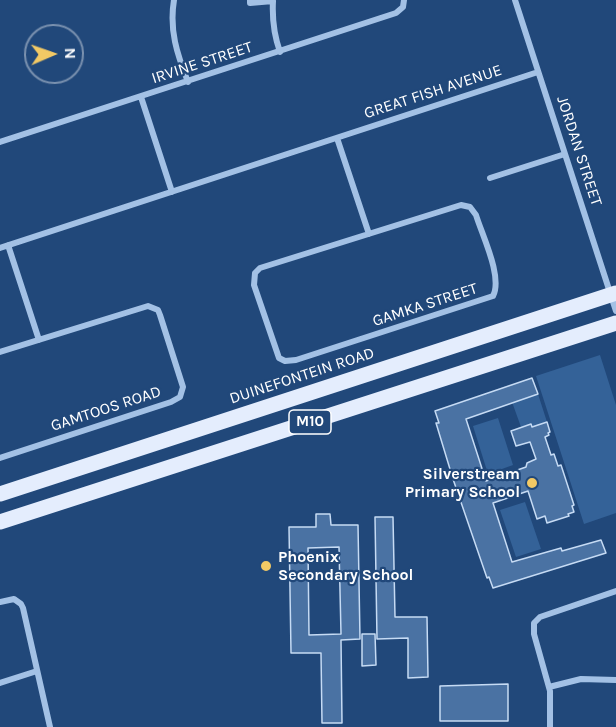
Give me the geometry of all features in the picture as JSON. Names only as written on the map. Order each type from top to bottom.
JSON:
[{"type":"main road","name":"DUINEFONTEIN ROAD","points":[[0,494],[613,294]]},
{"type":"main road","name":"M10","points":[[0,522],[616,323]]},
{"type":"street","points":[[174,0],[171,29],[176,51],[188,82]]},
{"type":"street","name":"IRVINE STREET","points":[[0,142],[280,52],[399,11],[404,7],[404,0]]},
{"type":"street","name":"JORDAN STREET","points":[[515,0],[613,294],[616,311]]},
{"type":"street","points":[[250,2],[273,1],[272,18],[280,52]]},
{"type":"street","name":"GREAT FISH AVENUE","points":[[0,248],[538,72]]},
{"type":"street","points":[[141,97],[172,192]]},
{"type":"street","points":[[337,138],[369,234]]},
{"type":"street","points":[[489,178],[565,154]]},
{"type":"street","name":"GAMKA STREET","points":[[466,205],[476,215],[496,278],[496,290],[488,299],[296,360],[285,361],[279,358],[254,285],[255,273],[265,266],[369,234],[466,205]]},
{"type":"street","points":[[8,245],[39,340]]},
{"type":"street","name":"GAMTOOS ROAD","points":[[0,352],[141,307],[153,307],[160,315],[182,382],[180,397],[171,402],[0,458]]},
{"type":"street","points":[[550,727],[549,687],[534,634],[534,623],[537,619],[616,591]]},
{"type":"street","points":[[0,603],[9,599],[18,601],[23,608],[50,727]]},
{"type":"street","points":[[0,683],[37,671]]},
{"type":"street","points":[[549,687],[581,679],[616,680]]},
{"type":"shaded area","points":[[600,355],[616,405],[616,513],[584,524],[536,376]]},
{"type":"shaded area","points":[[538,394],[547,422],[532,427],[530,424],[521,427],[512,402]]},
{"type":"shaded area","points":[[498,418],[513,465],[488,474],[473,426]]},
{"type":"shaded area","points":[[525,502],[541,549],[516,557],[500,510]]},
{"type":"building","points":[[532,378],[538,394],[466,419],[486,481],[526,467],[527,463],[536,459],[530,442],[516,446],[511,431],[531,424],[532,427],[547,422],[550,432],[545,437],[551,455],[554,454],[558,466],[561,465],[574,505],[572,506],[574,512],[568,514],[569,516],[547,523],[545,516],[537,519],[528,491],[493,503],[512,562],[561,548],[562,551],[601,540],[606,553],[493,588],[489,577],[487,578],[453,479],[436,423],[439,423],[435,411]]},
{"type":"building","points":[[316,514],[330,514],[331,525],[358,525],[360,639],[341,640],[342,723],[322,723],[321,653],[291,653],[289,527],[316,527]],"holes":[[[339,547],[341,634],[309,635],[308,548]]]},
{"type":"building","points":[[375,517],[393,517],[395,617],[427,617],[428,677],[408,678],[408,638],[377,639]]},
{"type":"building","points":[[362,634],[375,634],[376,665],[362,666]]},
{"type":"building","points":[[508,684],[508,721],[440,721],[440,686]]},
{"type":"place","name":"Silverstream Primary School","points":[[532,483]]},
{"type":"place","name":"Phoenix Secondary School","points":[[266,566]]}]
